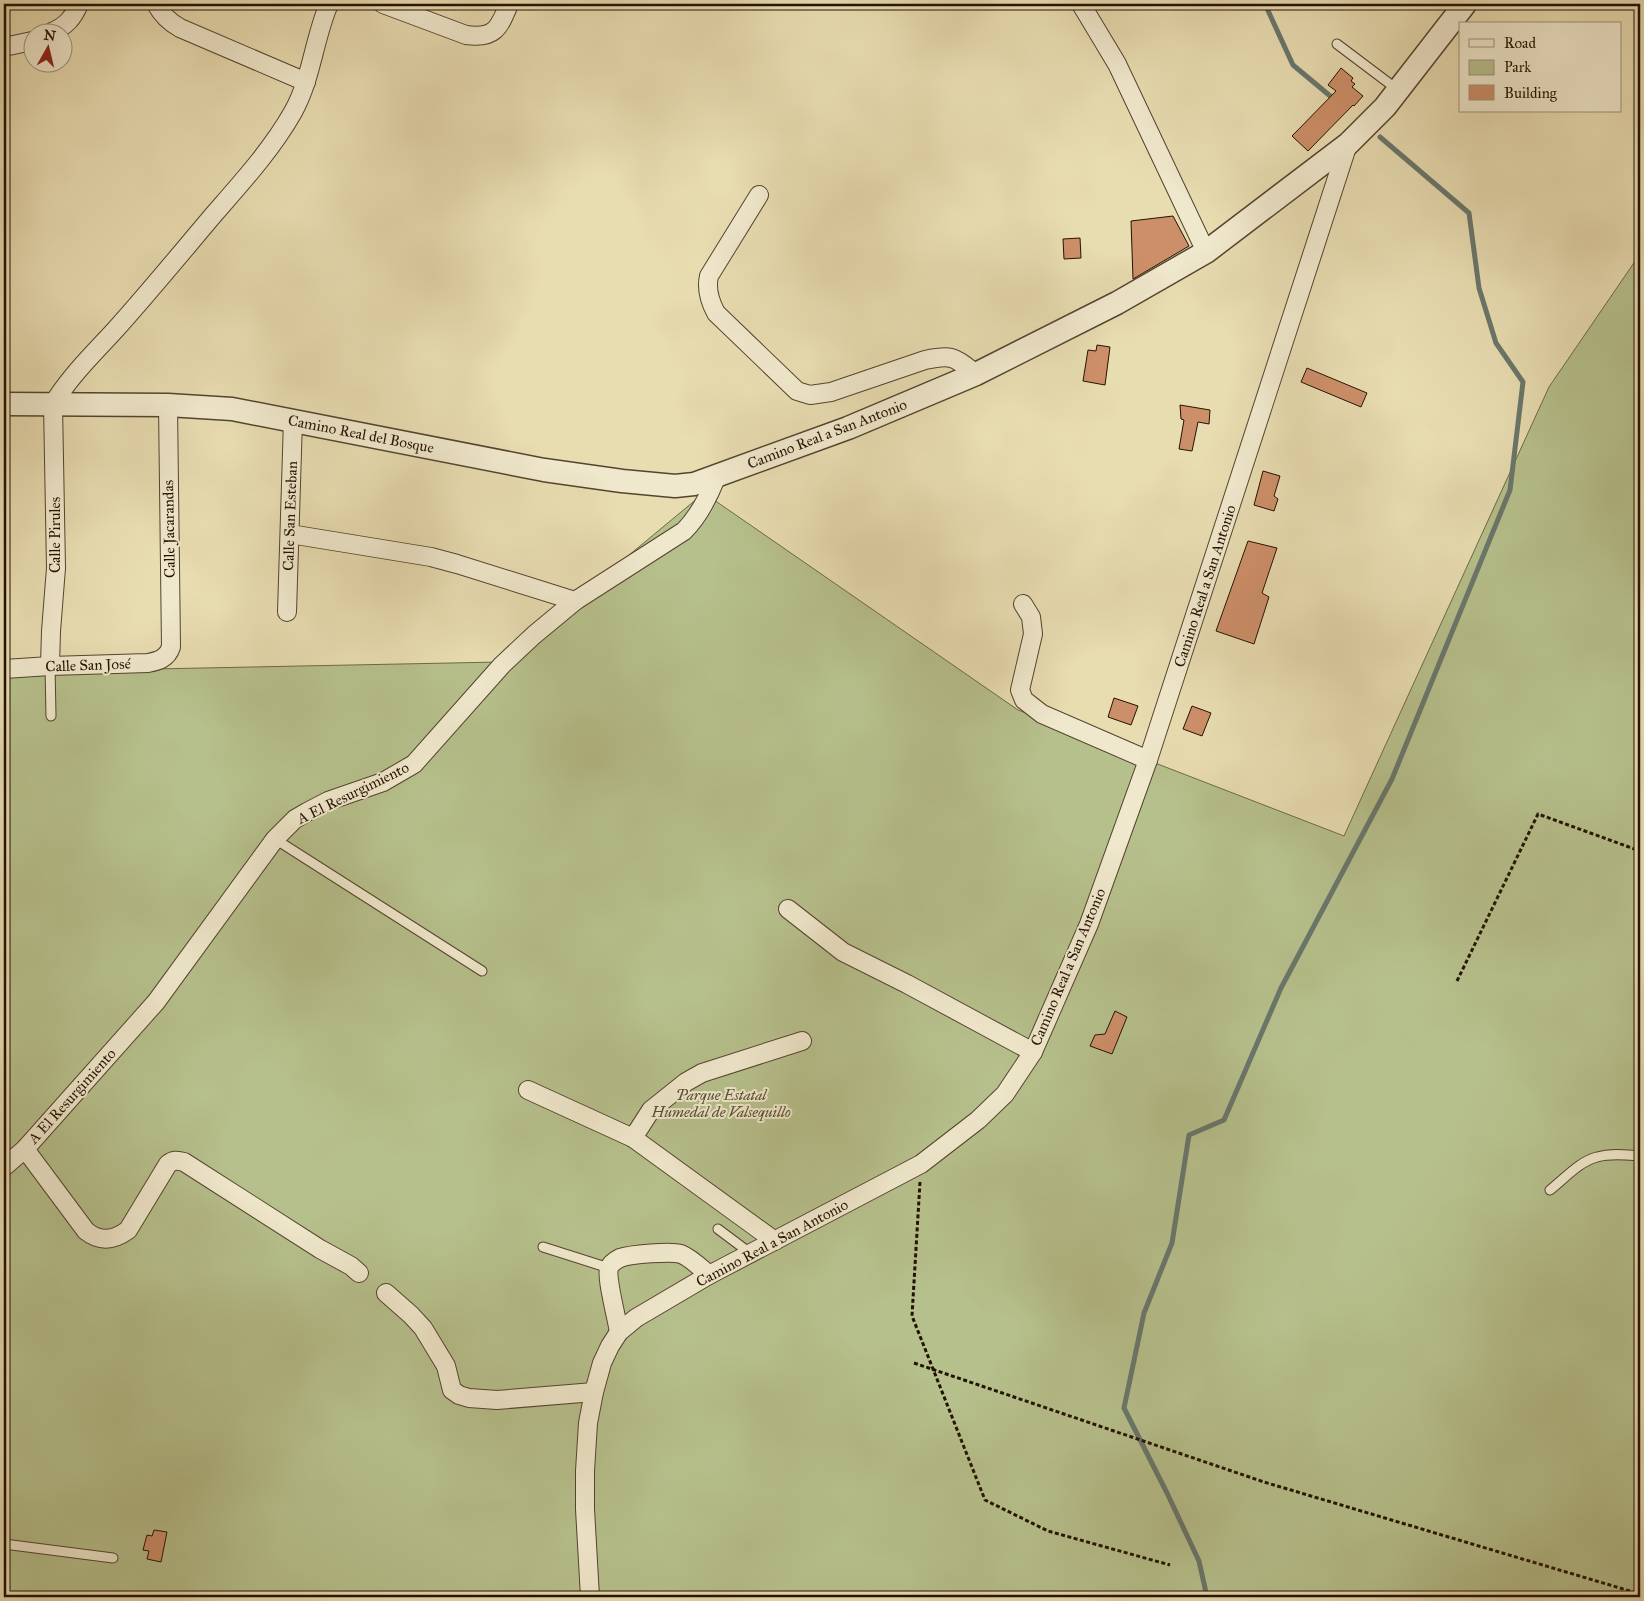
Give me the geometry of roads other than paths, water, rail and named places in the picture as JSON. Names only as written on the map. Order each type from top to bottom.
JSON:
[{"type":"street","points":[[67,22],[73,16],[79,4]]},
{"type":"street","points":[[156,4],[162,15],[180,28],[306,82]]},
{"type":"street","points":[[53,404],[85,361],[116,329],[274,143],[294,110],[306,82],[329,4]]},
{"type":"street","points":[[383,4],[466,35],[480,37],[498,28],[509,4]]},
{"type":"street","points":[[1081,4],[1117,64],[1206,252]]},
{"type":"street","name":"Camino Real a San Antonio","points":[[716,478],[848,428],[976,374],[1117,304],[1206,252],[1348,144],[1385,107],[1465,4]]},
{"type":"street","points":[[4,47],[22,43]]},
{"type":"street","name":"Camino Real a San Antonio","points":[[590,1597],[585,1509],[588,1423],[602,1363],[619,1332],[636,1318],[709,1275],[922,1164],[978,1120],[1005,1094],[1033,1052],[1089,924],[1148,760],[1348,144]]},
{"type":"street","points":[[759,195],[709,276],[706,286],[716,313],[797,391],[810,395],[831,392],[925,360],[940,357],[955,358],[976,374]]},
{"type":"street","name":"Camino Real del Bosque","points":[[4,404],[168,405],[232,409],[544,470],[675,486],[694,484],[716,478]]},
{"type":"street","name":"Calle Pirules","points":[[50,666],[56,568],[53,404]]},
{"type":"street","name":"Calle Jacarandas","points":[[168,405],[171,647],[169,653]]},
{"type":"street","name":"Calle San Esteban","points":[[287,612],[293,420]]},
{"type":"street","name":"A El Resurgimiento","points":[[4,1167],[25,1149],[156,1002],[275,840],[295,819],[328,801],[383,782],[414,764],[502,665],[534,635],[575,602],[684,531],[693,522],[708,498],[716,478]]},
{"type":"street","points":[[290,534],[431,557],[575,602]]},
{"type":"street","points":[[1023,604],[1031,617],[1033,634],[1020,690],[1028,705],[1042,714],[1148,760]]},
{"type":"street","name":"Calle San José","points":[[4,669],[148,663],[158,661],[169,653]]},
{"type":"street","points":[[788,909],[843,952],[1033,1052]]},
{"type":"street","points":[[633,1138],[651,1110],[686,1082],[702,1073],[802,1041]]},
{"type":"street","points":[[528,1090],[633,1138],[775,1241]]},
{"type":"street","points":[[25,1149],[86,1230],[97,1238],[113,1238],[120,1236],[128,1230],[168,1164],[174,1160],[179,1160],[320,1249],[351,1266],[359,1273]]},
{"type":"street","points":[[619,1332],[609,1280],[609,1268],[614,1261],[622,1257],[676,1253],[683,1255],[709,1275]]},
{"type":"street","points":[[386,1294],[423,1328],[446,1366],[452,1390],[459,1395],[484,1400],[497,1400],[594,1392]]},
{"type":"lane","points":[[1337,44],[1398,90]]},
{"type":"lane","points":[[50,666],[51,716]]},
{"type":"lane","points":[[275,840],[482,971]]},
{"type":"lane","points":[[1550,1190],[1586,1161],[1611,1155],[1640,1156]]},
{"type":"lane","points":[[718,1229],[750,1253]]},
{"type":"lane","points":[[542,1247],[609,1268]]},
{"type":"lane","points":[[4,1544],[113,1558]]},
{"type":"waterway","points":[[1265,4],[1293,65],[1335,100]]},
{"type":"waterway","points":[[1207,1597],[1199,1561],[1124,1408],[1144,1313],[1172,1243],[1189,1135],[1224,1120],[1281,988],[1392,779],[1510,490],[1523,382],[1496,343],[1479,288],[1469,213],[1380,137]]},
{"type":"park label","name":"Parque Estatal Humedal de Valsequillo","points":[[721,1104]]}]
